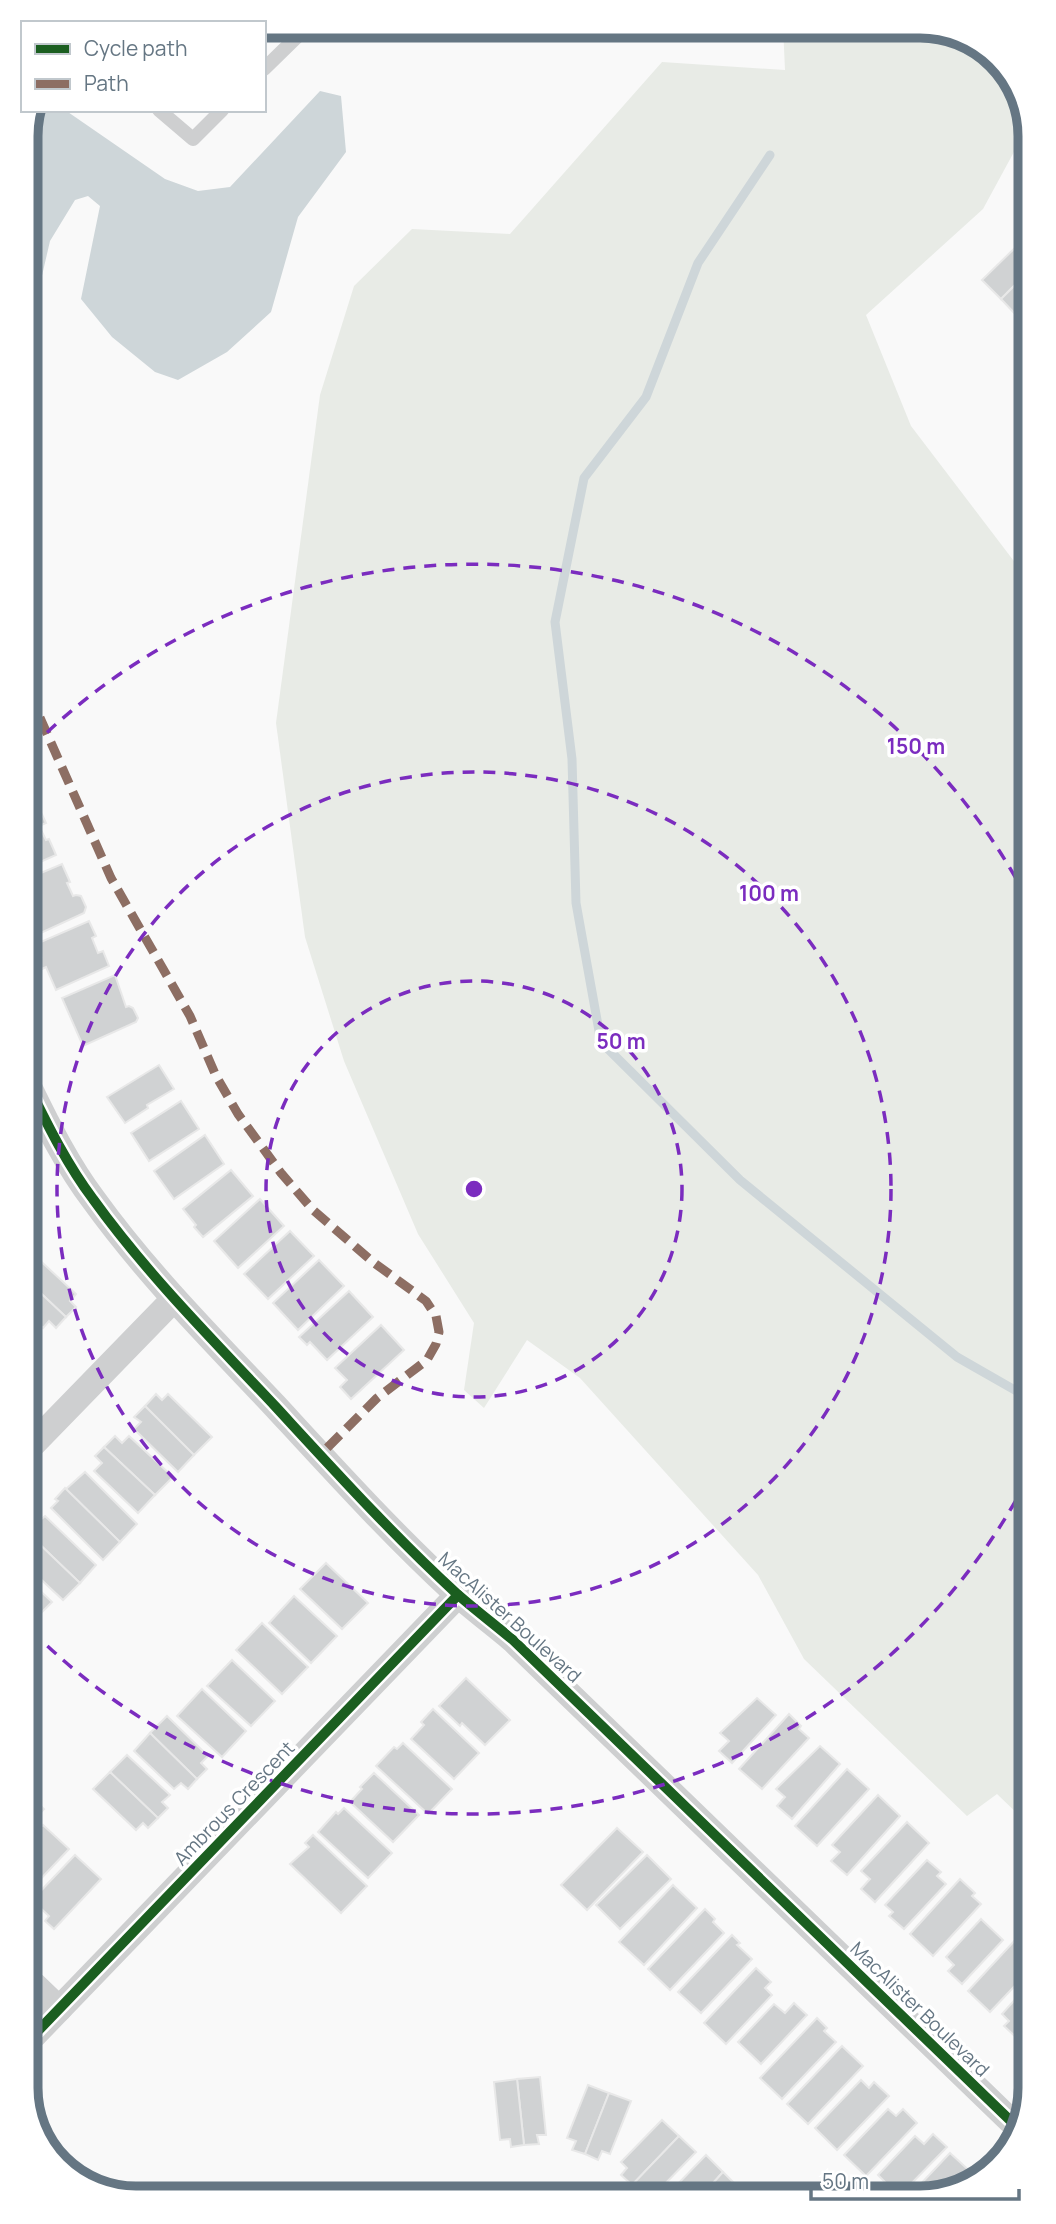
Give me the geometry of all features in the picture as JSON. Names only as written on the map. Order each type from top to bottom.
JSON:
[{"type":"street","name":"MacAlister Boulevard","points":[[39,1106],[91,1197],[174,1299],[402,1541],[458,1595],[513,1640],[1011,2121]]},
{"type":"street","points":[[38,1438],[174,1299]]},
{"type":"street","name":"Ambrous Crescent","points":[[38,2031],[458,1595]]},
{"type":"street","points":[[38,1989],[59,2009]]},
{"type":"lane","points":[[266,67],[296,38]]},
{"type":"lane","points":[[161,112],[193,139],[220,112]]},
{"type":"shaded area","points":[[784,39],[920,39],[947,43],[969,52],[989,67],[1004,87],[1016,117],[1018,144],[983,209],[866,315],[911,426],[1018,566],[1018,1814],[997,1794],[967,1816],[804,1659],[758,1575],[580,1378],[527,1340],[484,1408],[464,1390],[474,1323],[418,1234],[344,1061],[305,937],[276,723],[320,395],[354,286],[412,229],[510,234],[662,62],[785,70]]},
{"type":"shaded area","points":[[320,91],[341,96],[346,152],[298,217],[271,312],[227,352],[178,380],[155,372],[112,337],[81,299],[100,206],[88,196],[75,200],[50,241],[39,289],[39,130],[42,112],[68,112],[165,179],[198,191],[230,187]]},
{"type":"building","points":[[1018,245],[1018,282],[1001,299],[982,280]]},
{"type":"building","points":[[1018,282],[1018,317],[1001,299]]},
{"type":"building","points":[[39,807],[46,823],[39,826],[56,855],[39,863]]},
{"type":"building","points":[[62,864],[73,896],[81,896],[86,907],[84,913],[39,934],[39,874]]},
{"type":"building","points":[[89,921],[96,936],[92,938],[98,953],[103,951],[109,966],[56,990],[46,967],[42,969],[39,960],[41,957],[39,943]]},
{"type":"building","points":[[115,975],[126,1007],[133,1008],[138,1018],[136,1022],[83,1046],[62,998]]},
{"type":"building","points":[[159,1065],[174,1089],[147,1105],[148,1108],[125,1123],[107,1097]]},
{"type":"building","points":[[181,1101],[199,1129],[149,1161],[131,1133]]},
{"type":"building","points":[[205,1135],[224,1164],[174,1199],[154,1171]]},
{"type":"building","points":[[231,1170],[253,1196],[203,1237],[183,1209]]},
{"type":"building","points":[[260,1199],[284,1226],[238,1268],[214,1241]]},
{"type":"building","points":[[290,1231],[314,1256],[268,1299],[244,1274]]},
{"type":"building","points":[[38,1259],[76,1294],[70,1301],[76,1307],[66,1317],[38,1291]]},
{"type":"building","points":[[319,1260],[344,1286],[298,1330],[273,1303]]},
{"type":"building","points":[[38,1291],[66,1317],[56,1328],[49,1321],[43,1328],[38,1323]]},
{"type":"building","points":[[349,1291],[373,1317],[327,1360],[310,1342],[307,1345],[299,1337]]},
{"type":"building","points":[[381,1325],[404,1350],[351,1399],[340,1387],[347,1380],[335,1368]]},
{"type":"building","points":[[156,1394],[162,1400],[168,1394],[212,1437],[194,1455],[145,1406]]},
{"type":"building","points":[[145,1406],[194,1455],[178,1472],[134,1429],[141,1422],[134,1417]]},
{"type":"building","points":[[115,1436],[122,1443],[129,1436],[173,1477],[155,1495],[104,1447]]},
{"type":"building","points":[[104,1447],[155,1495],[138,1513],[94,1471],[102,1463],[95,1456]]},
{"type":"building","points":[[85,1472],[137,1524],[120,1542],[66,1489]]},
{"type":"building","points":[[65,1488],[120,1542],[103,1560],[51,1508]]},
{"type":"building","points":[[45,1516],[96,1565],[80,1583],[38,1543],[38,1522]]},
{"type":"building","points":[[38,1543],[80,1583],[63,1600],[38,1577]]},
{"type":"building","points":[[326,1563],[368,1603],[342,1629],[300,1589]]},
{"type":"building","points":[[38,1589],[52,1602],[38,1616]]},
{"type":"building","points":[[294,1596],[337,1636],[311,1663],[269,1623]]},
{"type":"building","points":[[262,1623],[308,1667],[282,1694],[236,1650]]},
{"type":"building","points":[[232,1660],[275,1701],[251,1726],[207,1686]]},
{"type":"building","points":[[466,1678],[510,1720],[485,1745],[439,1706]]},
{"type":"building","points":[[202,1689],[246,1731],[222,1757],[177,1716]]},
{"type":"building","points":[[757,1698],[776,1715],[732,1763],[719,1751],[729,1741],[720,1733]]},
{"type":"building","points":[[433,1709],[479,1753],[454,1779],[411,1739],[424,1725],[421,1722]]},
{"type":"building","points":[[789,1714],[809,1738],[762,1789],[739,1769]]},
{"type":"building","points":[[167,1716],[208,1756],[201,1763],[207,1769],[197,1779],[150,1733]]},
{"type":"building","points":[[150,1733],[197,1779],[188,1789],[181,1783],[174,1789],[134,1751]]},
{"type":"building","points":[[403,1743],[452,1789],[428,1814],[376,1766],[394,1747],[397,1749]]},
{"type":"building","points":[[820,1746],[840,1764],[792,1819],[777,1806],[785,1797],[776,1789]]},
{"type":"building","points":[[127,1755],[170,1795],[162,1802],[168,1808],[158,1818],[110,1772]]},
{"type":"building","points":[[847,1769],[869,1789],[817,1846],[795,1826]]},
{"type":"building","points":[[110,1772],[158,1818],[148,1828],[143,1823],[136,1830],[93,1789]]},
{"type":"building","points":[[374,1773],[419,1815],[393,1842],[350,1802]]},
{"type":"building","points":[[878,1795],[900,1816],[847,1875],[831,1861],[840,1852],[832,1845]]},
{"type":"building","points":[[38,1804],[44,1809],[38,1815]]},
{"type":"building","points":[[344,1808],[392,1853],[368,1878],[318,1832],[336,1812],[338,1814]]},
{"type":"building","points":[[907,1822],[929,1843],[875,1902],[861,1889],[870,1879],[861,1871]]},
{"type":"building","points":[[43,1825],[69,1849],[38,1882],[38,1830]]},
{"type":"building","points":[[617,1828],[643,1852],[587,1910],[561,1885]]},
{"type":"building","points":[[313,1835],[367,1886],[341,1913],[290,1864],[309,1847],[305,1843]]},
{"type":"building","points":[[75,1855],[101,1879],[54,1929],[45,1921],[49,1916],[38,1906],[38,1894]]},
{"type":"building","points":[[647,1855],[671,1879],[620,1929],[596,1905]]},
{"type":"building","points":[[927,1860],[941,1872],[937,1876],[946,1884],[904,1929],[889,1916],[893,1912],[885,1905]]},
{"type":"building","points":[[960,1879],[975,1893],[972,1896],[981,1904],[933,1956],[910,1934]]},
{"type":"building","points":[[673,1885],[697,1908],[644,1965],[619,1942]]},
{"type":"building","points":[[705,1909],[724,1933],[670,1990],[648,1969]]},
{"type":"building","points":[[981,1919],[1003,1940],[962,1984],[948,1971],[954,1965],[946,1957]]},
{"type":"building","points":[[732,1935],[740,1943],[737,1945],[752,1959],[701,2013],[678,1992]]},
{"type":"building","points":[[1018,1937],[1018,1983],[990,2012],[968,1991]]},
{"type":"building","points":[[756,1968],[771,1982],[765,1988],[772,1995],[726,2044],[704,2023]]},
{"type":"building","points":[[1018,1996],[1018,2039],[1004,2026],[1009,2021],[1002,2014]]},
{"type":"building","points":[[794,2003],[807,2015],[761,2064],[738,2042],[774,2004],[785,2013]]},
{"type":"building","points":[[817,2018],[827,2028],[824,2031],[836,2042],[782,2099],[760,2078]]},
{"type":"building","points":[[842,2046],[863,2066],[808,2124],[787,2104]]},
{"type":"building","points":[[540,2077],[546,2135],[537,2135],[539,2144],[524,2145],[517,2079]]},
{"type":"building","points":[[517,2079],[524,2145],[511,2147],[510,2139],[500,2140],[494,2082]]},
{"type":"building","points":[[861,2080],[869,2088],[874,2082],[889,2096],[837,2150],[815,2128]]},
{"type":"building","points":[[588,2085],[609,2093],[585,2154],[572,2150],[576,2141],[567,2138]]},
{"type":"building","points":[[609,2093],[631,2101],[610,2154],[602,2151],[598,2160],[585,2154]]},
{"type":"building","points":[[888,2109],[896,2116],[903,2109],[917,2123],[866,2176],[844,2155]]},
{"type":"building","points":[[662,2120],[679,2136],[632,2185],[621,2175],[627,2168],[621,2162]]},
{"type":"building","points":[[933,2134],[947,2147],[909,2186],[889,2186],[878,2175],[915,2136],[924,2144]]},
{"type":"building","points":[[679,2136],[696,2152],[663,2186],[632,2185]]},
{"type":"building","points":[[950,2153],[970,2171],[939,2184],[919,2186]]},
{"type":"building","points":[[706,2155],[723,2172],[711,2186],[676,2186]]},
{"type":"building","points":[[723,2172],[737,2186],[711,2186]]},
{"type":"waterway","points":[[770,155],[698,263],[646,397],[584,478],[555,622],[572,759],[576,903],[601,1042],[740,1180],[957,1357],[1018,1392]]},
{"type":"marked path","points":[[39,715],[111,878],[190,1016],[216,1076],[238,1114],[281,1173],[313,1210],[373,1262],[426,1301],[436,1316],[439,1332],[427,1360],[377,1398],[320,1455]]},
{"type":"cycle path","points":[[39,1106],[75,1173],[135,1254],[409,1548],[456,1593],[513,1640],[1011,2121]]},
{"type":"cycle path","points":[[38,2031],[458,1595]]}]
